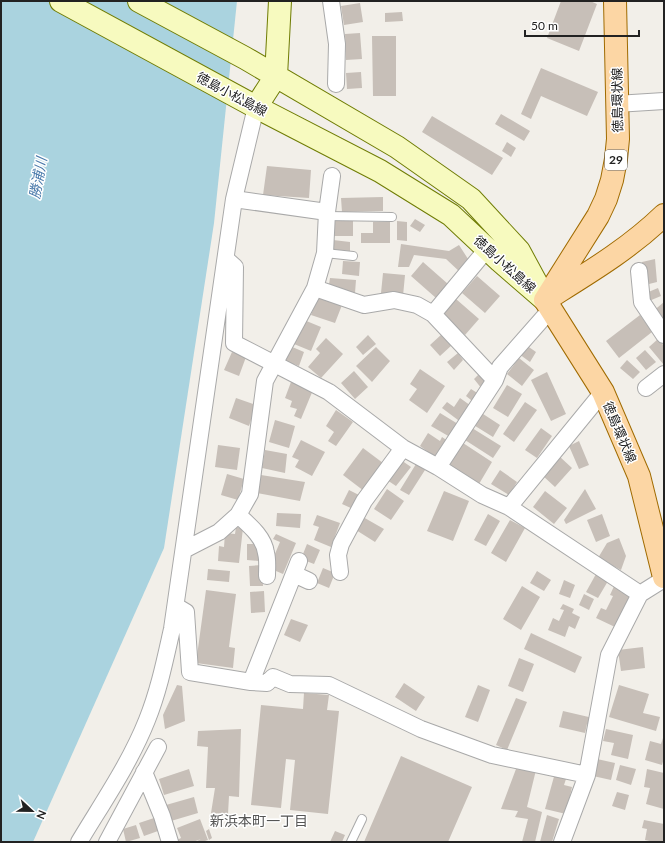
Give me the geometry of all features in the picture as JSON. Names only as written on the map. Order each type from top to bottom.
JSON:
[{"type":"main road","name":"徳島小松島線","points":[[60,1],[237,97],[380,171],[451,215],[548,304]]},
{"type":"main road","name":"徳島小松島線","points":[[139,1],[245,58],[397,147],[471,199],[519,251],[548,304]]},
{"type":"main road","points":[[256,107],[276,76],[280,1]]},
{"type":"main road","name":"徳島環状線","points":[[615,1],[616,104],[618,139],[612,180],[598,216],[548,304],[603,392],[639,476],[656,530],[664,578]]},
{"type":"main road","points":[[548,304],[663,219]]},
{"type":"street","points":[[331,1],[337,44],[336,84]]},
{"type":"street","points":[[616,104],[664,101]]},
{"type":"street","points":[[79,842],[132,752],[147,720],[158,689],[176,606],[234,199],[256,107]]},
{"type":"street","points":[[184,550],[219,532],[238,516],[250,494],[265,381],[315,288],[325,253],[327,214],[332,176]]},
{"type":"street","points":[[234,199],[327,214]]},
{"type":"street","points":[[433,314],[487,249]]},
{"type":"street","points":[[226,259],[235,267],[234,343],[329,392],[403,448],[482,494],[509,507],[640,594]]},
{"type":"street","points":[[639,271],[642,302],[664,335]]},
{"type":"street","points":[[315,288],[364,305],[394,300],[416,305],[433,314],[495,380]]},
{"type":"street","points":[[438,467],[495,380],[500,367],[548,304]]},
{"type":"street","points":[[646,388],[664,374]]},
{"type":"street","points":[[509,507],[603,392]]},
{"type":"street","points":[[340,572],[338,555],[341,544],[364,500],[403,448]]},
{"type":"street","points":[[238,516],[250,525],[261,539],[266,552],[267,576]]},
{"type":"street","points":[[251,682],[274,641],[297,568],[309,581]]},
{"type":"street","points":[[562,842],[587,774],[610,655],[640,594],[664,578]]},
{"type":"street","points":[[176,606],[186,612],[190,672],[251,682],[267,683],[273,677],[290,684],[329,685],[421,730],[492,756],[587,774]]},
{"type":"street","points":[[107,842],[158,747]]},
{"type":"street","points":[[144,772],[162,816],[170,842]]},
{"type":"lane","points":[[327,214],[392,217]]},
{"type":"lane","points":[[325,253],[353,256]]},
{"type":"lane","points":[[351,842],[362,819]]},
{"type":"water","name":"勝浦川","points":[[1,1],[237,1],[214,223],[164,548],[33,842],[1,842]]},
{"type":"building","points":[[561,1],[590,1],[597,4],[579,51],[547,38]]},
{"type":"building","points":[[360,3],[363,22],[344,25],[341,6]]},
{"type":"building","points":[[402,12],[403,21],[385,22],[385,13]]},
{"type":"building","points":[[360,33],[362,59],[346,60],[345,34]]},
{"type":"building","points":[[372,36],[396,36],[396,96],[373,96]]},
{"type":"building","points":[[541,68],[598,92],[587,116],[541,96],[531,119],[521,114]]},
{"type":"building","points":[[361,72],[362,88],[347,89],[346,73]]},
{"type":"building","points":[[501,114],[530,131],[524,141],[495,124]]},
{"type":"building","points":[[432,116],[503,158],[492,175],[422,132]]},
{"type":"building","points":[[507,142],[516,148],[511,157],[502,151]]},
{"type":"building","points":[[267,166],[311,170],[309,198],[263,195]]},
{"type":"building","points":[[383,197],[383,211],[342,212],[341,198]]},
{"type":"building","points":[[415,219],[425,225],[420,232],[410,226]]},
{"type":"building","points":[[334,221],[353,221],[353,236],[334,236]]},
{"type":"building","points":[[397,221],[407,222],[407,241],[397,240]]},
{"type":"building","points":[[373,222],[390,222],[390,243],[361,243],[361,233],[373,233]]},
{"type":"building","points":[[333,240],[350,242],[350,251],[332,250]]},
{"type":"building","points":[[401,244],[449,251],[459,245],[470,262],[461,273],[446,259],[414,255],[409,267],[398,267]]},
{"type":"building","points":[[655,259],[657,282],[645,285],[642,262]]},
{"type":"building","points":[[343,261],[360,262],[359,276],[342,274]]},
{"type":"building","points":[[423,262],[448,284],[436,298],[411,276]]},
{"type":"building","points":[[383,273],[405,275],[403,296],[381,293]]},
{"type":"building","points":[[477,276],[500,296],[485,313],[462,293]]},
{"type":"building","points":[[330,278],[356,280],[355,293],[328,291]]},
{"type":"building","points":[[658,288],[661,296],[649,301],[646,293]]},
{"type":"building","points":[[318,296],[342,305],[335,323],[311,315]]},
{"type":"building","points":[[456,299],[479,319],[465,335],[442,314]]},
{"type":"building","points":[[664,302],[664,327],[652,312]]},
{"type":"building","points":[[640,315],[652,332],[619,358],[606,341]]},
{"type":"building","points":[[304,320],[321,327],[311,351],[294,344]]},
{"type":"building","points":[[442,334],[452,345],[440,356],[430,345]]},
{"type":"building","points":[[368,335],[376,344],[363,355],[356,347]]},
{"type":"building","points":[[326,338],[343,354],[321,378],[308,367],[320,353],[316,349]]},
{"type":"building","points":[[658,339],[664,346],[664,365],[649,347]]},
{"type":"building","points":[[526,345],[536,352],[530,362],[519,354]]},
{"type":"building","points":[[290,346],[304,352],[299,366],[285,361]]},
{"type":"building","points":[[376,347],[390,361],[372,382],[356,366]]},
{"type":"building","points":[[645,350],[656,362],[646,370],[636,358]]},
{"type":"building","points":[[232,352],[246,357],[239,376],[224,370]]},
{"type":"building","points":[[458,353],[463,360],[454,370],[447,362]]},
{"type":"building","points":[[519,358],[534,370],[522,386],[507,374]]},
{"type":"building","points":[[627,360],[640,372],[633,379],[620,368]]},
{"type":"building","points":[[420,369],[445,386],[427,413],[409,400],[417,389],[410,384]]},
{"type":"building","points":[[354,371],[368,387],[355,399],[341,383]]},
{"type":"building","points":[[547,372],[566,414],[551,421],[531,380]]},
{"type":"building","points":[[480,373],[489,384],[482,389],[474,379]]},
{"type":"building","points":[[291,382],[313,390],[301,419],[294,416],[297,409],[290,407],[292,401],[285,398]]},
{"type":"building","points":[[507,385],[522,394],[508,417],[493,408]]},
{"type":"building","points":[[471,389],[482,396],[476,404],[466,396]]},
{"type":"building","points":[[236,398],[256,405],[249,426],[229,418]]},
{"type":"building","points":[[460,398],[474,408],[462,423],[442,408],[447,402],[454,407]]},
{"type":"building","points":[[525,402],[537,410],[514,442],[503,434]]},
{"type":"building","points":[[336,410],[353,422],[336,446],[328,441],[334,432],[326,426]]},
{"type":"building","points":[[480,412],[500,425],[493,437],[472,424]]},
{"type":"building","points":[[440,413],[458,424],[450,437],[431,426]]},
{"type":"building","points":[[275,420],[295,426],[289,448],[269,442]]},
{"type":"building","points":[[472,428],[501,446],[493,458],[465,440]]},
{"type":"building","points":[[541,428],[552,436],[537,458],[525,450]]},
{"type":"building","points":[[428,433],[440,441],[442,437],[451,443],[439,460],[420,446]]},
{"type":"building","points":[[301,440],[325,452],[312,476],[295,467],[299,460],[292,457]]},
{"type":"building","points":[[579,441],[589,465],[579,469],[569,446]]},
{"type":"building","points":[[463,443],[492,462],[479,484],[449,465]]},
{"type":"building","points":[[218,445],[240,448],[237,470],[215,467]]},
{"type":"building","points":[[363,448],[383,463],[364,491],[343,475]]},
{"type":"building","points":[[265,450],[287,454],[285,473],[262,468]]},
{"type":"building","points":[[559,456],[572,468],[555,487],[542,475]]},
{"type":"building","points":[[401,460],[411,467],[396,486],[387,480]]},
{"type":"building","points":[[416,464],[425,470],[409,495],[400,490]]},
{"type":"building","points":[[500,470],[517,482],[509,495],[491,484]]},
{"type":"building","points":[[227,474],[244,479],[238,500],[221,495]]},
{"type":"building","points":[[261,475],[305,482],[300,501],[257,493]]},
{"type":"building","points":[[387,489],[404,501],[391,520],[374,509]]},
{"type":"building","points":[[585,489],[596,509],[566,524],[564,520]]},
{"type":"building","points":[[349,490],[361,496],[353,509],[342,504]]},
{"type":"building","points":[[444,491],[469,501],[453,541],[427,531]]},
{"type":"building","points":[[545,491],[567,508],[554,524],[533,507]]},
{"type":"building","points":[[277,513],[301,514],[300,528],[276,526]]},
{"type":"building","points":[[488,514],[500,521],[486,546],[474,540]]},
{"type":"building","points":[[602,514],[610,536],[596,542],[587,520]]},
{"type":"building","points":[[317,515],[340,523],[331,547],[314,540],[319,527],[313,525]]},
{"type":"building","points":[[363,517],[384,529],[375,542],[356,530]]},
{"type":"building","points":[[510,520],[525,528],[506,562],[491,553]]},
{"type":"building","points":[[236,527],[243,528],[239,563],[218,561],[219,546],[224,547],[225,533],[235,534]]},
{"type":"building","points":[[276,534],[296,543],[283,574],[269,568],[280,542],[273,539]]},
{"type":"building","points":[[619,538],[626,556],[621,570],[598,558],[607,543]]},
{"type":"building","points":[[247,544],[259,544],[259,561],[247,560]]},
{"type":"building","points":[[307,544],[320,550],[314,564],[301,559]]},
{"type":"building","points":[[262,565],[263,586],[250,586],[249,566]]},
{"type":"building","points":[[323,568],[335,573],[329,588],[317,583]]},
{"type":"building","points":[[208,569],[230,571],[229,582],[207,580]]},
{"type":"building","points":[[537,571],[551,580],[544,591],[530,583]]},
{"type":"building","points":[[596,574],[608,581],[598,598],[586,592]]},
{"type":"building","points":[[564,580],[575,585],[570,598],[559,594]]},
{"type":"building","points":[[615,584],[632,592],[615,627],[596,618],[601,608],[606,610],[613,596],[610,595]]},
{"type":"building","points":[[522,586],[540,597],[521,630],[503,619]]},
{"type":"building","points":[[206,590],[236,594],[229,647],[235,648],[233,668],[196,663]]},
{"type":"building","points":[[264,591],[265,612],[251,613],[250,592]]},
{"type":"building","points":[[584,594],[594,599],[589,610],[579,605]]},
{"type":"building","points":[[563,604],[574,609],[572,613],[580,617],[575,629],[569,626],[565,637],[548,630],[553,618],[559,621],[564,610],[560,609]]},
{"type":"building","points":[[291,619],[308,625],[300,642],[284,635]]},
{"type":"building","points":[[531,633],[582,657],[575,673],[524,649]]},
{"type":"building","points":[[643,647],[645,668],[621,671],[618,650]]},
{"type":"building","points":[[519,658],[534,664],[523,692],[508,686]]},
{"type":"building","points":[[404,683],[425,697],[416,711],[395,697]]},
{"type":"building","points":[[177,685],[182,686],[185,721],[165,729],[163,715]]},
{"type":"building","points":[[478,685],[490,690],[478,722],[465,717]]},
{"type":"building","points":[[619,685],[649,694],[643,713],[660,717],[656,731],[609,717]]},
{"type":"building","points":[[304,693],[329,695],[327,710],[339,711],[328,814],[290,810],[295,760],[286,759],[281,808],[251,805],[261,705],[303,709]]},
{"type":"building","points":[[516,698],[527,702],[507,750],[496,745]]},
{"type":"building","points":[[563,711],[593,718],[591,725],[587,724],[585,733],[559,727]]},
{"type":"building","points":[[241,729],[239,797],[229,796],[228,814],[211,813],[215,788],[206,788],[208,747],[197,746],[198,731]]},
{"type":"building","points":[[606,729],[633,735],[628,759],[611,755],[614,743],[603,741]]},
{"type":"building","points":[[663,738],[664,758],[662,765],[645,760],[650,741],[661,744]]},
{"type":"building","points":[[401,756],[472,787],[448,842],[364,842]]},
{"type":"building","points":[[597,759],[615,763],[611,780],[593,776]]},
{"type":"building","points":[[620,765],[636,769],[631,785],[616,780]]},
{"type":"building","points":[[189,769],[194,786],[164,795],[159,779]]},
{"type":"building","points":[[516,769],[536,770],[527,807],[542,812],[535,842],[522,842],[528,819],[515,817],[518,811],[501,809]]},
{"type":"building","points":[[647,769],[664,773],[664,809],[646,804],[650,788],[644,787]]},
{"type":"building","points":[[555,773],[567,776],[564,785],[572,787],[566,814],[545,809]]},
{"type":"building","points":[[617,792],[629,795],[625,810],[612,806]]},
{"type":"building","points":[[194,797],[198,813],[171,821],[166,805]]},
{"type":"building","points":[[547,815],[559,819],[552,842],[540,842]]},
{"type":"building","points":[[154,818],[158,831],[144,836],[139,823]]},
{"type":"building","points":[[200,819],[208,840],[202,842],[195,842],[201,839],[193,842],[175,842],[181,838],[177,828]]},
{"type":"building","points":[[644,820],[664,824],[664,842],[645,840],[647,829],[642,828]]},
{"type":"building","points":[[136,825],[140,838],[126,842],[123,829]]},
{"type":"building","points":[[209,829],[212,838],[209,840],[206,831]]},
{"type":"building","points":[[335,831],[345,835],[342,842],[330,842]]},
{"type":"district","name":"新浜本町一丁目","points":[[259,821]]}]
